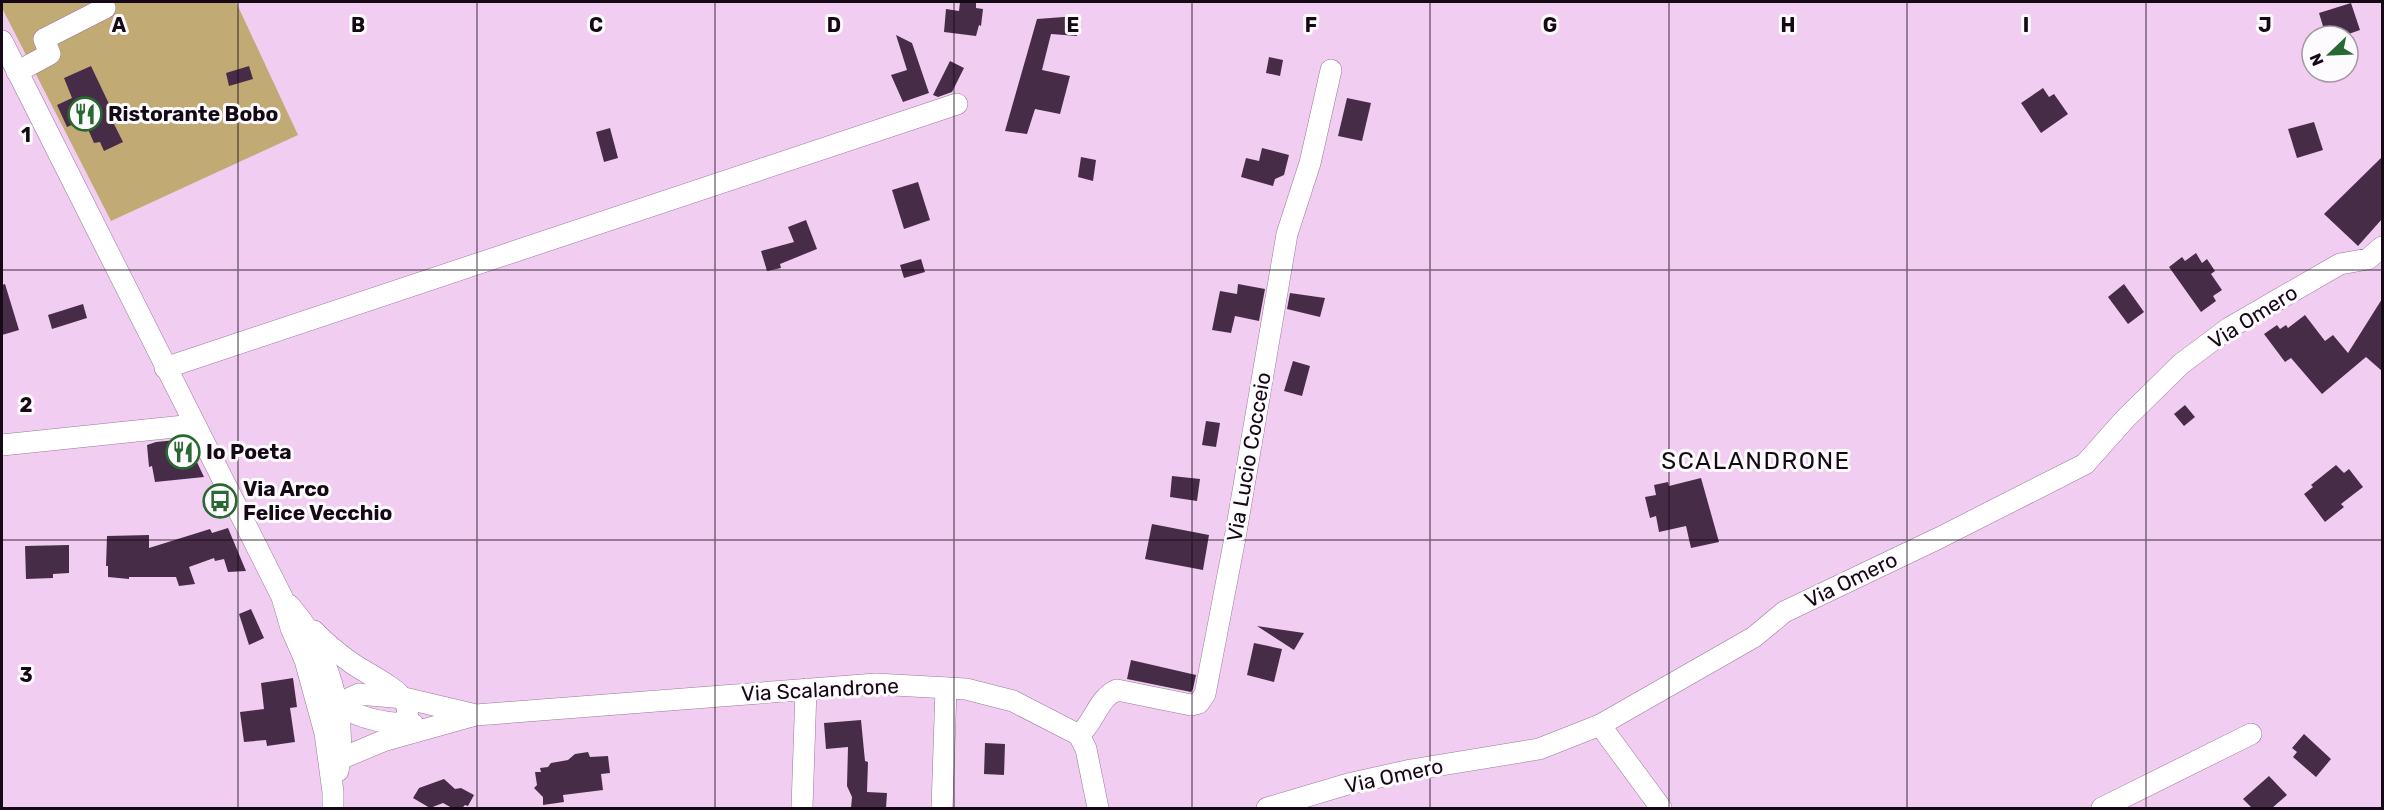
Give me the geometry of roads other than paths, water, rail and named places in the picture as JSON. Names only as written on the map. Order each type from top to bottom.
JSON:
[{"type":"street","points":[[17,72],[50,54],[44,39],[105,8]]},
{"type":"street","points":[[2,41],[282,597],[291,628],[305,660],[326,694],[357,716],[402,724],[440,724]]},
{"type":"street","name":"Via Lucio Cocceio","points":[[1078,735],[1085,730],[1104,699],[1117,690],[1191,705],[1200,703],[1205,694],[1235,538],[1287,234],[1310,163],[1331,70]]},
{"type":"street","points":[[165,368],[957,104]]},
{"type":"street","name":"Via Omero","points":[[1267,808],[1348,784],[1411,770],[1539,749],[1600,724],[1754,637],[1784,612],[1939,538],[2085,464],[2125,419],[2181,364],[2229,328],[2340,264],[2368,259],[2382,247]]},
{"type":"street","points":[[2,445],[194,425]]},
{"type":"street","points":[[282,597],[327,645],[354,665],[388,684],[404,698],[408,712],[396,732],[383,741]]},
{"type":"street","points":[[303,621],[321,654],[337,704],[340,759],[333,800]]},
{"type":"street","points":[[305,660],[325,733],[333,800]]},
{"type":"street","name":"Via Scalandrone","points":[[476,715],[876,684],[966,689],[1013,701],[1078,735]]},
{"type":"street","points":[[942,808],[946,688]]},
{"type":"street","points":[[802,808],[806,689]]},
{"type":"street","points":[[325,733],[337,704],[359,694],[404,698],[476,715]]},
{"type":"street","points":[[340,759],[383,741],[476,715]]},
{"type":"street","points":[[1600,724],[1661,808]]},
{"type":"street","points":[[2102,808],[2251,734]]},
{"type":"street","points":[[1078,735],[1086,749],[1098,808]]},
{"type":"place","name":"Ristorante Bobo","points":[[85,114]]},
{"type":"place","name":"Io Poeta","points":[[183,452]]},
{"type":"place","name":"Via Arco Felice Vecchio","points":[[220,501]]},
{"type":"district","name":"SCALANDRONE","points":[[1756,461]]}]
